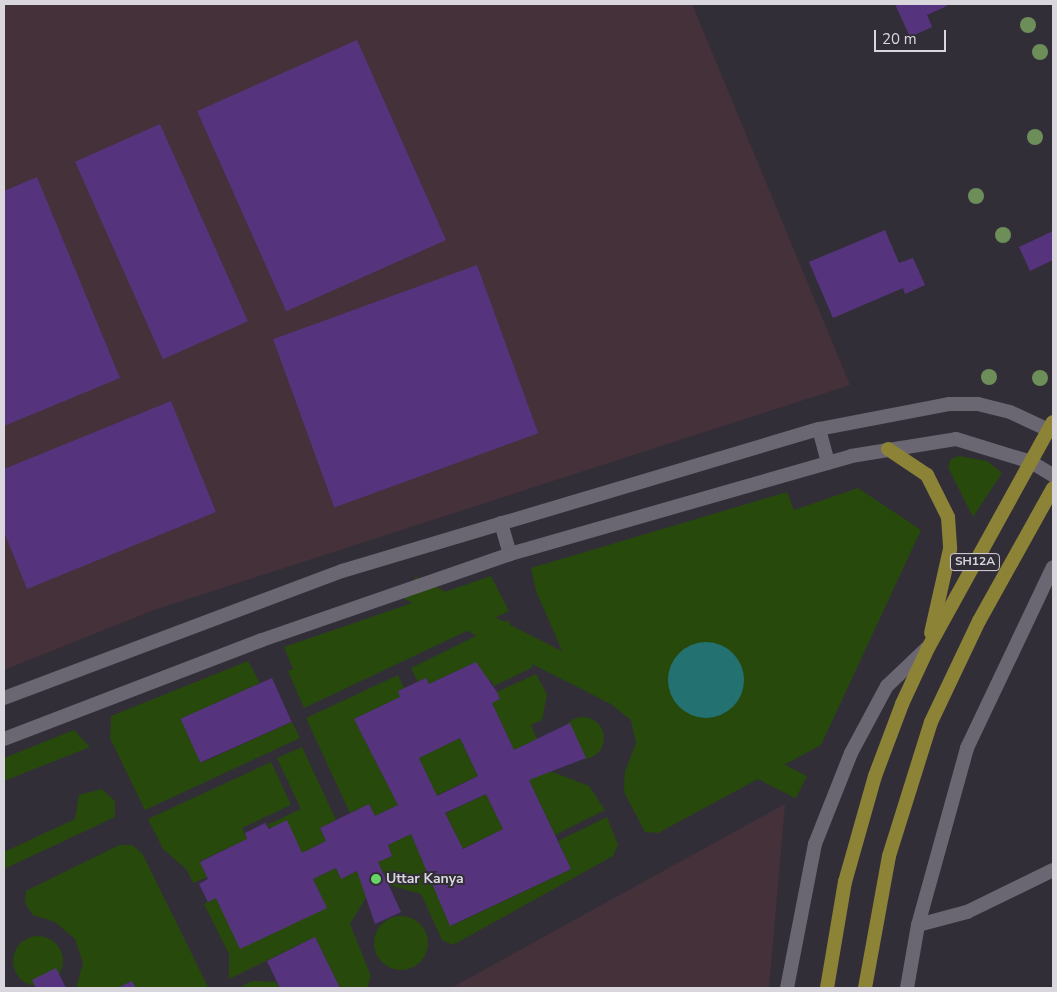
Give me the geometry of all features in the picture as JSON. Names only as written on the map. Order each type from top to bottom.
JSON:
[{"type":"main road","name":"SH12A","points":[[827,988],[845,882],[875,776],[928,648],[1031,462],[1052,428]]},
{"type":"main road","points":[[888,449],[926,475],[948,517],[950,549],[928,648]]},
{"type":"main road","name":"SH12A","points":[[865,988],[891,847],[931,722],[978,621],[1053,488]]},
{"type":"street","points":[[4,698],[342,571],[819,429],[940,406],[978,404],[1052,428]]},
{"type":"street","points":[[819,429],[828,463]]},
{"type":"street","points":[[4,739],[262,640],[510,554],[828,463],[888,449],[956,439],[1031,462],[1053,475]]},
{"type":"street","points":[[501,524],[510,554]]},
{"type":"street","points":[[907,988],[918,924],[968,748],[1053,567]]},
{"type":"street","points":[[787,988],[815,844],[851,753],[887,686],[928,648]]},
{"type":"street","points":[[918,924],[967,912],[1053,870]]},
{"type":"shaded area","points":[[4,4],[692,4],[850,385],[154,610],[4,670]]},
{"type":"shaded area","points":[[959,456],[987,461],[1002,473],[973,517],[948,467],[951,459]]},
{"type":"shaded area","points":[[858,488],[921,530],[821,745],[658,833],[645,832],[624,792],[625,771],[636,743],[631,720],[583,682],[567,662],[536,591],[531,568],[787,492],[794,510]]},
{"type":"shaded area","points":[[491,576],[509,611],[304,708],[288,671],[293,669],[284,647]]},
{"type":"shaded area","points":[[416,577],[807,776],[796,798],[404,599]]},
{"type":"shaded area","points":[[508,620],[533,667],[494,686],[491,680],[486,682],[476,662],[429,684],[426,678],[418,682],[411,668]]},
{"type":"shaded area","points":[[699,642],[713,642],[727,648],[738,659],[742,665],[744,680],[742,695],[733,707],[721,716],[699,718],[685,712],[674,701],[668,687],[668,673],[674,659],[685,648]]},
{"type":"shaded area","points":[[248,661],[260,683],[181,719],[201,763],[292,722],[300,738],[145,810],[110,738],[111,716]]},
{"type":"shaded area","points":[[536,674],[547,694],[542,720],[531,725],[537,739],[514,750],[492,703],[497,692]]},
{"type":"shaded area","points":[[398,675],[404,688],[398,691],[400,697],[354,719],[398,805],[375,816],[369,804],[350,813],[306,718]]},
{"type":"shaded area","points":[[583,717],[598,723],[604,738],[598,753],[583,759],[568,753],[562,738],[568,723]]},
{"type":"shaded area","points":[[74,730],[90,747],[4,781],[4,758]]},
{"type":"shaded area","points":[[460,738],[478,776],[436,796],[418,757]]},
{"type":"shaded area","points":[[302,747],[336,820],[320,828],[326,841],[302,853],[267,825],[301,809],[277,758]]},
{"type":"shaded area","points":[[271,762],[291,805],[242,828],[247,839],[200,861],[207,877],[193,883],[187,870],[163,849],[148,819]]},
{"type":"shaded area","points":[[550,771],[589,786],[605,810],[555,835],[529,780]]},
{"type":"shaded area","points":[[102,789],[115,801],[115,817],[4,869],[4,852],[75,819],[79,795]]},
{"type":"shaded area","points":[[486,794],[503,829],[463,849],[446,814]]},
{"type":"shaded area","points":[[785,804],[769,988],[451,988]]},
{"type":"shaded area","points":[[607,817],[618,845],[613,856],[453,945],[442,940],[421,894],[389,885],[378,862],[392,856],[388,845],[411,834],[451,926],[571,869],[558,841]]},
{"type":"shaded area","points":[[119,845],[132,845],[142,853],[208,987],[136,988],[132,981],[117,988],[76,988],[83,963],[75,939],[55,922],[33,915],[25,903],[26,891]]},
{"type":"shaded area","points":[[336,868],[341,879],[357,871],[368,894],[350,924],[371,976],[367,988],[340,988],[315,937],[229,979],[229,954],[204,904],[216,898],[326,907],[313,879]]},
{"type":"shaded area","points":[[396,916],[406,916],[416,920],[424,928],[428,943],[424,958],[416,966],[406,970],[396,970],[386,966],[378,958],[374,948],[374,938],[378,928],[386,920]]},
{"type":"shaded area","points":[[38,936],[52,940],[59,947],[63,961],[59,975],[52,982],[38,986],[24,982],[17,975],[13,961],[17,947],[24,940]]},
{"type":"shaded area","points":[[252,981],[276,982],[280,988],[239,988]]},
{"type":"building","points":[[895,4],[946,4],[947,6],[927,15],[932,27],[910,37]]},
{"type":"building","points":[[357,40],[446,240],[286,311],[197,111]]},
{"type":"building","points":[[160,124],[248,321],[163,359],[75,162]]},
{"type":"building","points":[[37,177],[120,378],[4,426],[4,191]]},
{"type":"building","points":[[885,230],[899,263],[913,258],[925,285],[905,294],[903,288],[833,318],[809,262]]},
{"type":"building","points":[[1053,231],[1053,260],[1030,271],[1019,247]]},
{"type":"building","points":[[477,265],[538,433],[334,507],[273,339]]},
{"type":"building","points":[[171,401],[216,512],[27,589],[4,532],[4,469]]},
{"type":"building","points":[[476,662],[497,692],[500,699],[492,703],[514,750],[570,723],[586,758],[529,780],[571,869],[450,926],[411,834],[388,845],[392,856],[378,862],[401,912],[375,924],[357,871],[341,879],[336,868],[313,879],[327,908],[240,949],[216,898],[208,902],[199,884],[208,879],[200,862],[247,839],[245,833],[265,823],[269,829],[287,820],[302,853],[326,841],[320,828],[369,804],[375,816],[398,805],[354,719],[400,697],[398,691],[426,678],[429,684]],"holes":[[[460,738],[478,776],[437,796],[419,758]],[[486,794],[503,829],[463,849],[445,813]]]},
{"type":"building","points":[[272,678],[292,722],[200,763],[181,719]]},
{"type":"building","points":[[315,937],[340,988],[280,988],[267,961]]},
{"type":"building","points":[[56,968],[66,988],[36,988],[32,980]]},
{"type":"building","points":[[132,981],[136,988],[117,988]]},
{"type":"place","name":"Uttar Kanya","points":[[376,879]]}]
